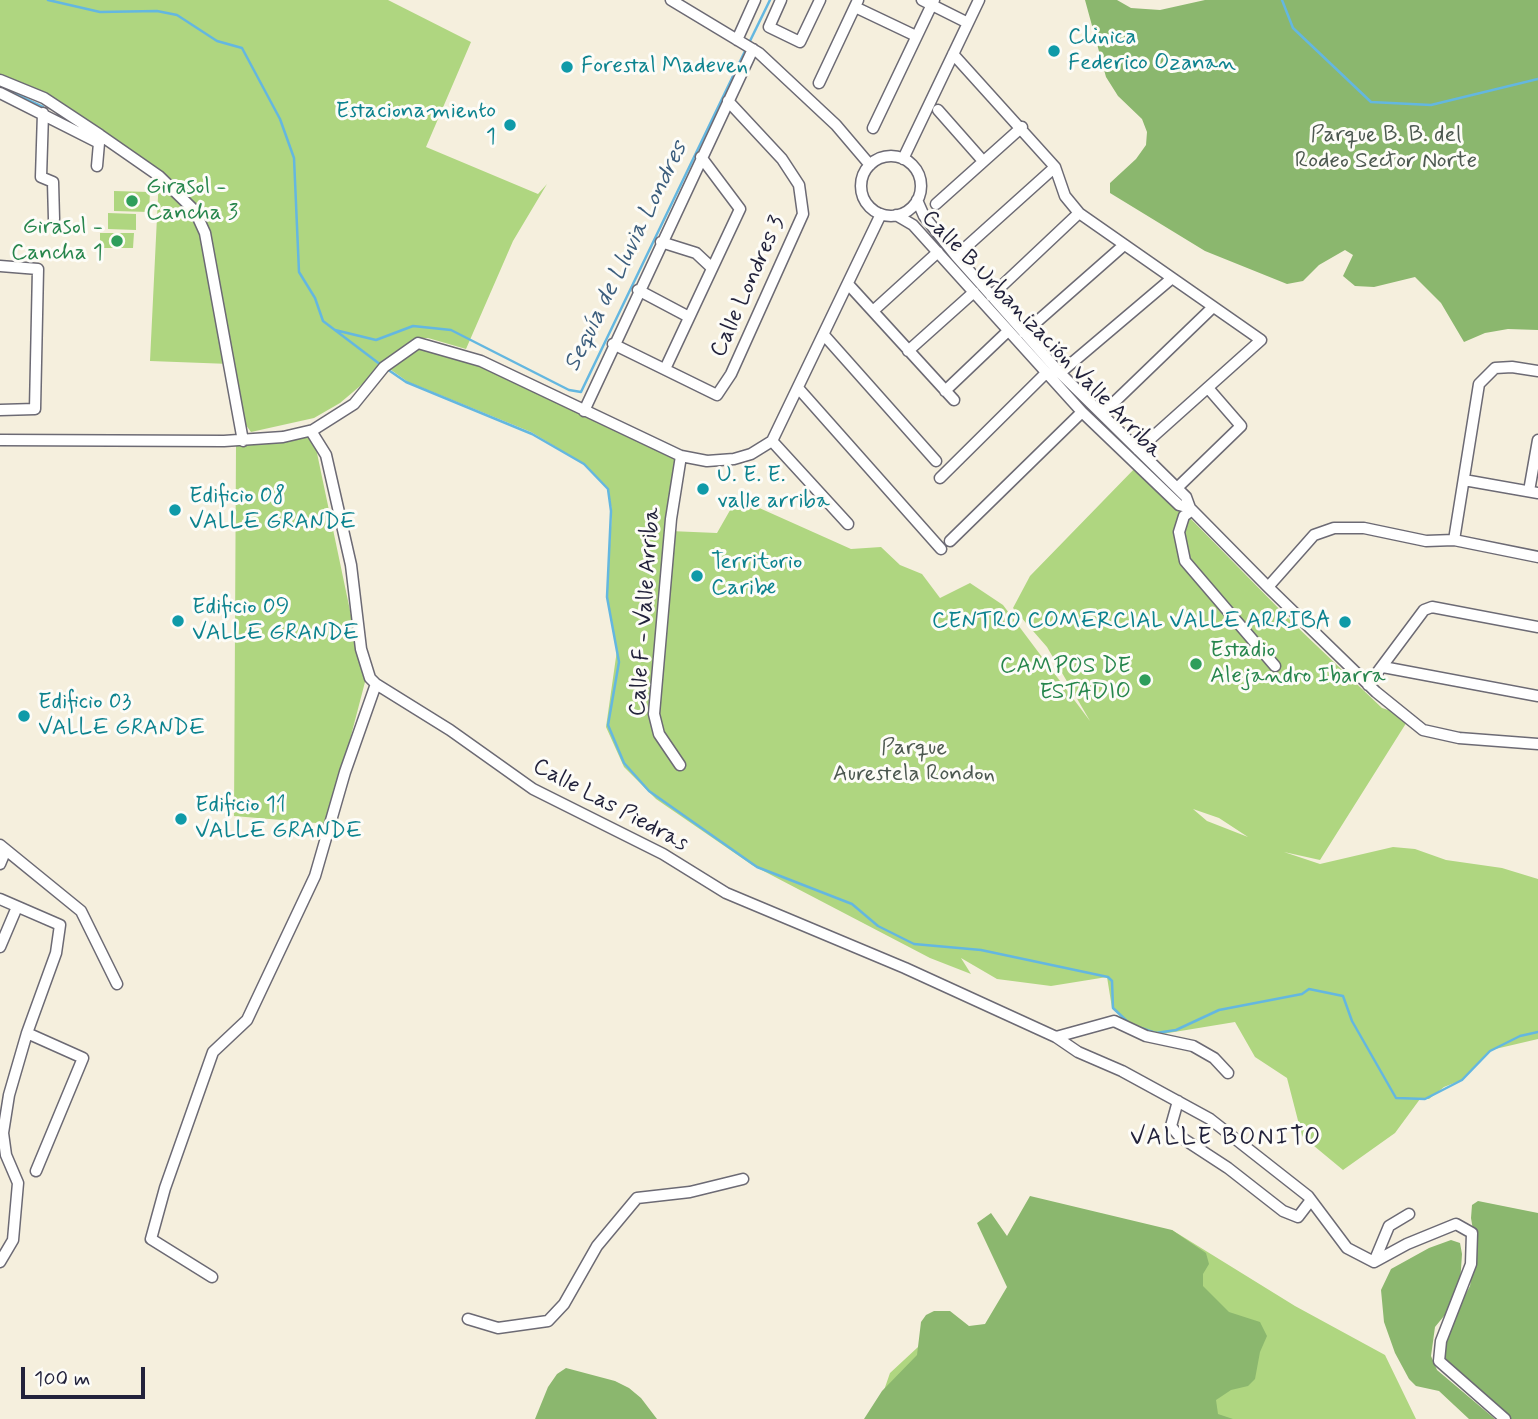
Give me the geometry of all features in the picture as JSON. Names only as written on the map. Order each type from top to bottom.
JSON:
[{"type":"street","points":[[671,0],[753,49],[799,88],[870,165]]},
{"type":"street","points":[[737,40],[755,0]]},
{"type":"street","points":[[781,0],[769,27],[800,42],[820,0]]},
{"type":"street","points":[[903,159],[979,0]]},
{"type":"street","points":[[873,128],[916,36],[929,1],[968,23]]},
{"type":"street","points":[[818,83],[857,3],[916,36]]},
{"type":"street","points":[[584,411],[638,290],[753,49]]},
{"type":"street","points":[[953,54],[1022,127],[1055,167],[1065,196],[1079,213],[1261,341],[1138,450]]},
{"type":"street","points":[[0,80],[44,98],[100,135],[159,176],[195,211],[205,233],[243,441]]},
{"type":"street","points":[[0,93],[99,143],[97,166]]},
{"type":"street","name":"Calle Londres 3","points":[[613,344],[717,395],[731,374],[803,214],[800,185],[782,159],[728,101]]},
{"type":"street","points":[[938,110],[983,161]]},
{"type":"street","points":[[43,113],[41,177],[53,183],[54,219]]},
{"type":"street","points":[[936,204],[1022,127]]},
{"type":"street","points":[[895,156],[903,159],[912,164],[920,180],[918,200],[907,211],[896,215],[881,214],[872,209],[862,191],[862,181],[876,159],[895,156]]},
{"type":"street","points":[[665,369],[740,209],[701,157]]},
{"type":"street","points":[[956,256],[1055,167]]},
{"type":"street","name":"Calle B Urbanización Valle Arriba","points":[[918,200],[924,216],[956,256],[1060,373],[1186,497],[1191,509],[1368,685],[1423,730],[1460,738],[1538,744]]},
{"type":"street","points":[[992,296],[1079,213]]},
{"type":"street","points":[[0,440],[243,441],[283,437],[311,430],[354,404],[384,367],[418,343],[481,361],[681,456],[707,461],[734,459],[751,454],[772,441],[881,214]]},
{"type":"street","name":"Calle B Urbanización Valle Arriba","points":[[896,215],[913,225],[1082,412],[1179,505],[1191,509]]},
{"type":"street","points":[[661,242],[696,253],[712,268]]},
{"type":"street","points":[[1024,333],[1124,245]]},
{"type":"street","points":[[873,312],[938,252]]},
{"type":"street","points":[[0,267],[38,269],[35,409],[0,410]]},
{"type":"street","points":[[1060,373],[1171,279]]},
{"type":"street","points":[[848,285],[954,400]]},
{"type":"street","points":[[638,290],[690,317]]},
{"type":"street","points":[[908,351],[974,292]]},
{"type":"street","points":[[1102,414],[1212,308]]},
{"type":"street","points":[[945,391],[1008,331]]},
{"type":"street","points":[[824,335],[936,461]]},
{"type":"street","points":[[1454,540],[1479,384],[1495,368],[1512,367],[1538,372]]},
{"type":"street","points":[[940,478],[1046,373]]},
{"type":"street","points":[[799,388],[941,549]]},
{"type":"street","points":[[1177,488],[1241,426],[1208,388]]},
{"type":"street","points":[[950,541],[1082,412]]},
{"type":"street","points":[[212,1277],[151,1239],[165,1188],[213,1052],[247,1020],[314,876],[341,785],[376,684],[370,678],[361,649],[351,565],[326,455],[311,430]]},
{"type":"street","points":[[1464,480],[1534,492],[1538,440]]},
{"type":"street","points":[[772,441],[848,524]]},
{"type":"street","name":"Calle F - Valle Arriba","points":[[680,765],[659,734],[654,714],[671,512],[681,456]]},
{"type":"street","points":[[1191,509],[1184,516],[1179,532],[1185,561],[1204,587],[1275,666]]},
{"type":"street","points":[[1268,587],[1314,536],[1334,528],[1364,528],[1426,541],[1454,540],[1538,557]]},
{"type":"street","points":[[1368,685],[1424,610],[1432,607],[1538,627]]},
{"type":"street","points":[[1383,667],[1538,696]]},
{"type":"street","name":"Calle Las Piedras","points":[[376,684],[450,730],[533,789],[663,854],[725,893],[905,968],[1056,1037],[1078,1052],[1122,1071],[1178,1101],[1241,1141],[1311,1200],[1347,1248],[1374,1262]]},
{"type":"street","points":[[0,864],[3,848],[81,911],[117,985]]},
{"type":"street","points":[[0,899],[60,925],[57,953],[27,1033],[9,1096],[3,1133],[6,1156],[18,1183],[12,1224],[13,1240],[0,1262]]},
{"type":"street","points":[[0,947],[17,907]]},
{"type":"street","points":[[1056,1037],[1114,1021],[1146,1036],[1193,1046],[1214,1058],[1228,1073]]},
{"type":"street","points":[[27,1033],[83,1058],[36,1171]]},
{"type":"street","points":[[1178,1101],[1171,1126],[1179,1136],[1228,1168],[1283,1211],[1297,1217],[1311,1200]]},
{"type":"street","points":[[468,1319],[498,1328],[548,1321],[564,1304],[597,1246],[637,1198],[690,1192],[743,1179]]},
{"type":"street","points":[[1374,1262],[1389,1226],[1409,1214]]},
{"type":"street","points":[[1374,1262],[1407,1244],[1456,1224],[1472,1233],[1471,1264],[1441,1341],[1439,1361],[1504,1419]]},
{"type":"green space","points":[[0,0],[388,0],[471,42],[426,147],[538,194],[547,184],[513,241],[466,349],[428,338],[417,338],[340,403],[314,418],[251,432],[240,417],[230,364],[150,361],[159,176],[37,99],[0,81]]},
{"type":"green space","name":"Parque B. B. del Rodeo Sector Norte","points":[[1085,0],[1117,0],[1131,8],[1160,10],[1205,0],[1538,0],[1538,330],[1508,329],[1485,333],[1464,342],[1441,303],[1415,277],[1374,287],[1355,286],[1343,276],[1353,255],[1345,250],[1319,265],[1303,281],[1287,284],[1205,251],[1110,193],[1110,183],[1136,159],[1146,145],[1147,132],[1142,119],[1118,96],[1106,77]]},
{"type":"green space","name":"Girasol - Cancha 3","points":[[114,191],[150,192],[149,212],[114,211]]},
{"type":"green space","points":[[108,213],[136,214],[136,230],[108,229]]},
{"type":"green space","name":"Girasol - Cancha 1","points":[[100,233],[134,233],[133,248],[100,248]]},
{"type":"green space","name":"Parque Aurestela Rondon","points":[[419,344],[457,354],[678,458],[670,531],[717,533],[737,498],[851,549],[881,547],[900,565],[922,574],[940,598],[970,583],[1003,605],[1090,721],[1047,647],[1013,608],[1030,576],[1138,465],[1294,624],[1382,708],[1410,717],[1320,860],[1284,852],[1320,864],[1393,847],[1415,849],[1446,860],[1502,868],[1538,879],[1538,1039],[1491,1050],[1462,1080],[1444,1087],[1429,1099],[1420,1099],[1395,1133],[1343,1170],[1302,1136],[1287,1078],[1255,1057],[1235,1022],[1156,1035],[1130,1026],[1112,1008],[1107,977],[1051,986],[997,979],[961,958],[971,974],[930,958],[752,865],[656,799],[624,767],[606,727],[617,650],[607,597],[612,511],[608,488],[584,464],[531,432],[408,382],[387,367]],"holes":[[[1193,809],[1219,818],[1248,837],[1207,821]]]},
{"type":"green space","points":[[313,434],[365,682],[328,824],[234,816],[236,446]]},
{"type":"green space","points":[[1030,1196],[1172,1230],[1206,1253],[1209,1264],[1203,1274],[1203,1286],[1229,1312],[1260,1322],[1267,1336],[1260,1352],[1255,1379],[1248,1386],[1231,1390],[1216,1400],[1218,1414],[1233,1419],[864,1419],[882,1391],[917,1355],[921,1322],[926,1315],[934,1311],[950,1311],[969,1326],[985,1324],[1007,1287],[977,1223],[991,1213],[1007,1236]]},
{"type":"green space","points":[[1478,1201],[1538,1213],[1538,1419],[1510,1419],[1482,1397],[1444,1358],[1441,1341],[1470,1286],[1476,1248],[1471,1218],[1472,1205]]},
{"type":"green space","points":[[1172,1230],[1295,1306],[1385,1355],[1416,1419],[874,1419],[890,1373],[945,1322],[984,1329]]},
{"type":"green space","points":[[1451,1240],[1460,1243],[1460,1284],[1453,1305],[1435,1327],[1431,1356],[1437,1370],[1495,1419],[1469,1419],[1439,1391],[1416,1386],[1409,1379],[1395,1353],[1384,1322],[1381,1290],[1391,1269],[1429,1248]]},
{"type":"green space","points":[[566,1368],[615,1381],[629,1388],[641,1398],[657,1419],[535,1419],[548,1387],[557,1374]]},
{"type":"waterway","points":[[48,0],[100,12],[157,11],[177,15],[217,41],[242,48],[280,119],[294,158],[299,272],[315,298],[323,321],[381,365]]},
{"type":"waterway","points":[[749,43],[770,0]]},
{"type":"waterway","points":[[1282,0],[1293,28],[1371,102],[1431,105],[1538,79]]},
{"type":"waterway","name":"Sequía de Lluvia Londres","points":[[335,330],[376,340],[413,326],[451,330],[569,390],[581,392],[747,47]]},
{"type":"waterway","points":[[0,87],[43,107]]},
{"type":"waterway","points":[[387,369],[406,382],[532,434],[584,464],[608,489],[611,511],[607,597],[619,662],[608,725],[624,763],[649,791],[757,867],[852,904],[878,926],[914,944],[981,950],[1108,977],[1112,981],[1113,1008],[1129,1023]]},
{"type":"waterway","points":[[1141,1028],[1156,1033],[1176,1030],[1219,1010],[1302,994],[1309,989],[1343,996],[1352,1021],[1396,1098],[1425,1099],[1462,1080],[1490,1051],[1520,1036],[1538,1032]]},
{"type":"place","name":"Clinica Federico Ozanan","points":[[1054,51]]},
{"type":"place","name":"Forestal Madeven","points":[[567,67]]},
{"type":"place","name":"Estacionamiento 1","points":[[510,125]]},
{"type":"place","name":"Girasol - Cancha 3","points":[[132,201]]},
{"type":"place","name":"Girasol - Cancha 1","points":[[117,241]]},
{"type":"place","name":"U. E. E. valle arriba","points":[[703,489]]},
{"type":"place","name":"Edificio 08 VALLE GRANDE","points":[[175,510]]},
{"type":"place","name":"Territorio Caribe","points":[[697,576]]},
{"type":"place","name":"Edificio 09 VALLE GRANDE","points":[[178,621]]},
{"type":"place","name":"CENTRO COMERCIAL VALLE ARRIBA","points":[[1345,622]]},
{"type":"place","name":"Estadio Alejandro Ibarra","points":[[1196,664]]},
{"type":"place","name":"CAMPOS DE ESTADIO","points":[[1145,680]]},
{"type":"place","name":"Edificio 03 VALLE GRANDE","points":[[24,716]]},
{"type":"place","name":"Edificio 11 VALLE GRANDE","points":[[181,819]]},
{"type":"district","name":"VALLE BONITO","points":[[1226,1139]]}]
